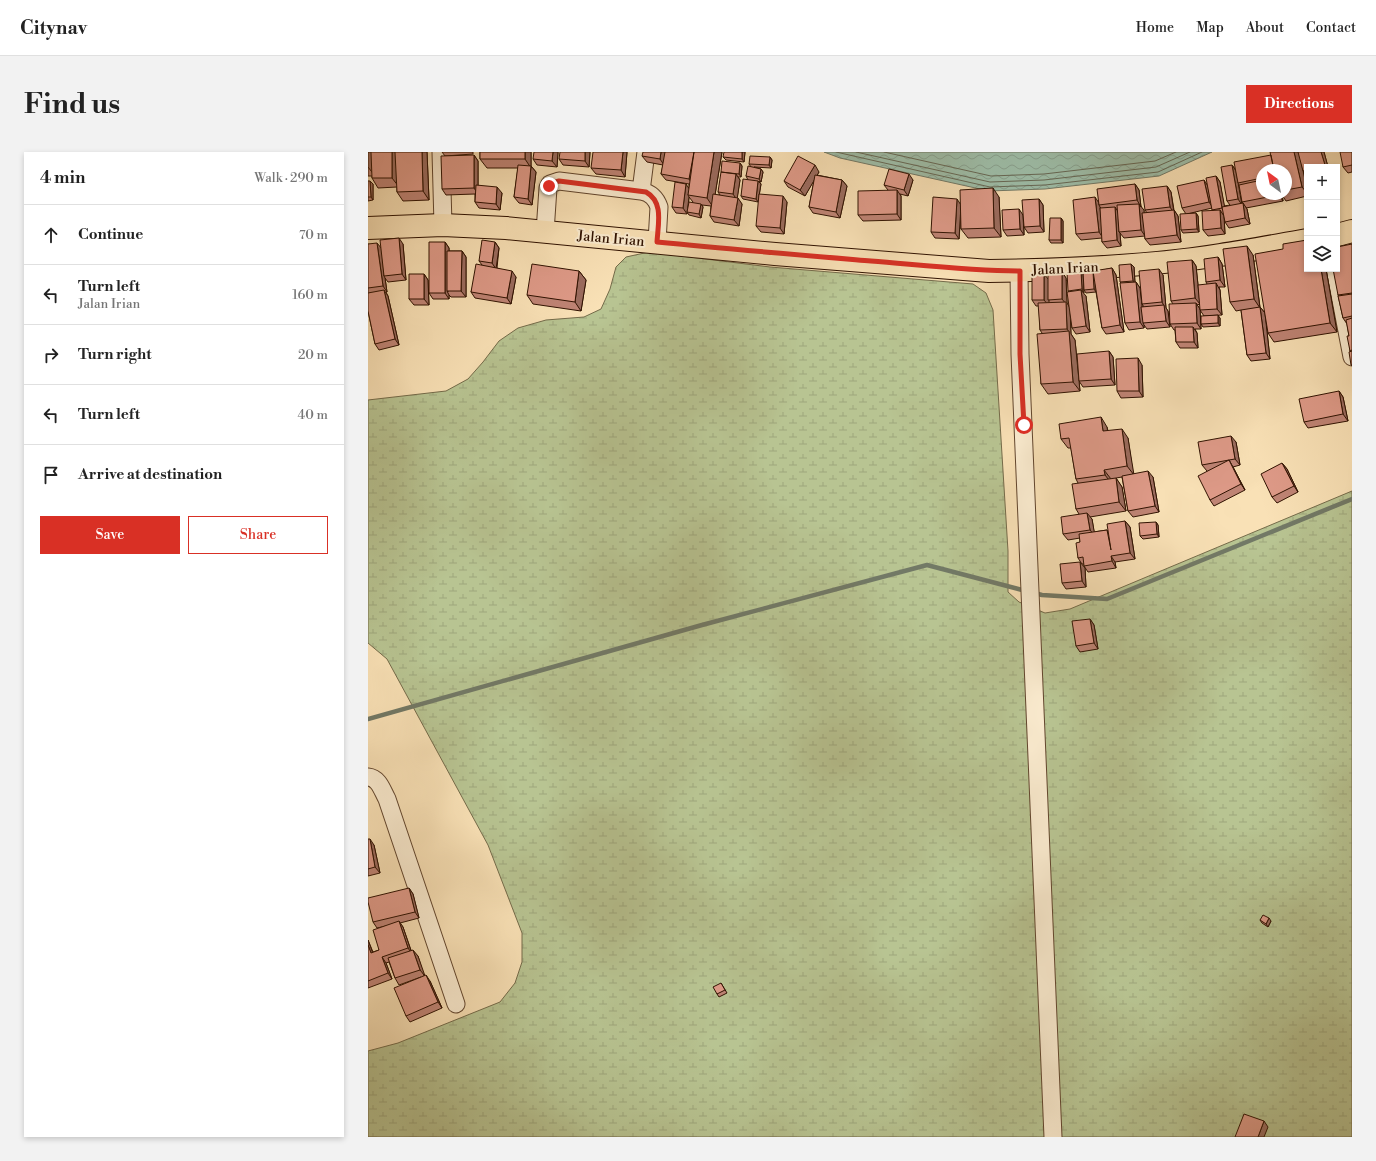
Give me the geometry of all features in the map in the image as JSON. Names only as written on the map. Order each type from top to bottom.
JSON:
[{"type":"main road","name":"Jalan Irian","points":[[368,228],[443,225],[506,228],[775,254],[989,271],[1020,271],[1161,262],[1220,255],[1304,241]]},
{"type":"main road","points":[[1340,234],[1352,231]]},
{"type":"street","points":[[441,152],[443,225]]},
{"type":"street","points":[[641,191],[646,152]]},
{"type":"street","points":[[545,232],[548,188],[552,183],[559,181],[641,191],[650,194],[657,202],[658,207],[657,242]]},
{"type":"street","points":[[1020,271],[1020,354],[1053,1137]]},
{"type":"street","points":[[1336,272],[1352,357]]},
{"type":"street","points":[[368,777],[371,777],[378,782],[387,799],[456,1004]]},
{"type":"green space","points":[[649,252],[770,267],[973,284],[986,293],[993,310],[1008,551],[1008,592],[1019,602],[1045,613],[1070,609],[1352,491],[1352,1137],[368,1137],[368,1051],[398,1043],[500,1002],[515,983],[522,962],[522,933],[488,845],[387,659],[368,643],[368,400],[446,391],[468,379],[499,341],[518,328],[546,320],[584,317],[601,309],[610,289],[616,267],[626,257]]},
{"type":"water","points":[[824,152],[1212,152],[1159,176],[1045,189],[989,191],[840,158]]},
{"type":"building","points":[[371,152],[392,152],[392,178],[372,178]]},
{"type":"building","points":[[395,152],[422,152],[423,191],[397,192]]},
{"type":"building","points":[[480,152],[525,152],[525,159],[480,159]]},
{"type":"building","points":[[534,152],[553,152],[552,161],[533,159]]},
{"type":"building","points":[[560,152],[585,152],[585,161],[559,159]]},
{"type":"building","points":[[593,152],[623,152],[621,170],[591,168]]},
{"type":"building","points":[[643,152],[661,152],[660,159],[642,156]]},
{"type":"building","points":[[665,152],[694,152],[689,179],[661,174]]},
{"type":"building","points":[[694,152],[714,152],[707,198],[688,195]]},
{"type":"building","points":[[724,152],[742,152],[742,159],[723,157]]},
{"type":"building","points":[[1270,152],[1294,152],[1302,187],[1292,189],[1292,164],[1273,164]]},
{"type":"building","points":[[1298,152],[1321,152],[1325,164],[1304,164],[1303,171]]},
{"type":"building","points":[[1340,152],[1352,152],[1352,165],[1343,167]]},
{"type":"building","points":[[474,155],[474,188],[442,189],[441,156]]},
{"type":"building","points":[[1271,155],[1273,164],[1256,164],[1256,179],[1238,183],[1234,162]]},
{"type":"building","points":[[750,156],[770,157],[769,165],[749,164]]},
{"type":"building","points":[[798,156],[815,165],[800,190],[784,181]]},
{"type":"building","points":[[722,161],[740,163],[739,174],[721,172]]},
{"type":"building","points":[[518,165],[531,166],[528,199],[514,197]]},
{"type":"building","points":[[1232,165],[1238,199],[1227,201],[1221,167]]},
{"type":"building","points":[[748,166],[761,169],[759,179],[746,176]]},
{"type":"building","points":[[889,169],[909,174],[904,190],[884,185]]},
{"type":"building","points":[[721,172],[736,174],[733,194],[718,192]]},
{"type":"building","points":[[815,175],[842,180],[836,212],[809,207]]},
{"type":"building","points":[[1216,176],[1222,208],[1212,210],[1206,178]]},
{"type":"building","points":[[743,179],[758,181],[756,199],[741,196]]},
{"type":"building","points":[[1204,180],[1209,202],[1182,208],[1177,186]]},
{"type":"building","points":[[368,181],[370,181],[371,197],[368,197]]},
{"type":"building","points":[[1256,181],[1256,199],[1242,202],[1239,185]]},
{"type":"building","points":[[675,182],[686,184],[683,208],[672,207]]},
{"type":"building","points":[[1135,184],[1137,200],[1099,205],[1097,189]]},
{"type":"building","points":[[476,185],[497,187],[496,204],[475,202]]},
{"type":"building","points":[[1167,186],[1170,207],[1145,210],[1142,189]]},
{"type":"building","points":[[993,188],[994,228],[961,229],[960,190]]},
{"type":"building","points":[[897,190],[897,214],[858,215],[858,191]]},
{"type":"building","points":[[713,194],[738,198],[734,220],[710,216]]},
{"type":"building","points":[[759,194],[783,196],[780,228],[756,226]]},
{"type":"building","points":[[933,197],[957,199],[955,233],[931,232]]},
{"type":"building","points":[[1095,197],[1099,232],[1076,234],[1073,200]]},
{"type":"building","points":[[1039,199],[1040,226],[1024,227],[1022,200]]},
{"type":"building","points":[[689,202],[701,204],[699,214],[687,212]]},
{"type":"building","points":[[1243,203],[1245,218],[1225,222],[1222,207]]},
{"type":"building","points":[[1139,204],[1141,230],[1119,232],[1117,205]]},
{"type":"building","points":[[1115,207],[1117,240],[1102,242],[1100,208]]},
{"type":"building","points":[[1019,209],[1020,229],[1003,230],[1002,210]]},
{"type":"building","points":[[1174,210],[1177,235],[1145,239],[1142,213]]},
{"type":"building","points":[[1220,210],[1221,228],[1203,230],[1202,211]]},
{"type":"building","points":[[1196,213],[1197,229],[1181,230],[1180,214]]},
{"type":"building","points":[[1050,218],[1061,218],[1061,240],[1049,240]]},
{"type":"building","points":[[399,238],[402,274],[384,276],[380,240]]},
{"type":"building","points":[[482,240],[495,242],[492,263],[479,261]]},
{"type":"building","points":[[1304,240],[1304,272],[1322,272],[1330,323],[1268,333],[1255,254],[1283,249],[1283,244]]},
{"type":"building","points":[[429,242],[445,242],[445,293],[429,293]]},
{"type":"building","points":[[377,243],[383,286],[368,288],[368,244]]},
{"type":"building","points":[[1352,244],[1352,293],[1338,295],[1334,272],[1340,272],[1340,246]]},
{"type":"building","points":[[1247,246],[1254,299],[1230,302],[1223,249]]},
{"type":"building","points":[[447,251],[462,251],[461,291],[447,291]]},
{"type":"building","points":[[1218,257],[1220,280],[1206,282],[1204,259]]},
{"type":"building","points":[[1192,260],[1195,298],[1171,301],[1167,262]]},
{"type":"building","points":[[476,264],[512,271],[507,298],[471,292]]},
{"type":"building","points":[[532,264],[579,271],[575,302],[527,295]]},
{"type":"building","points":[[1131,264],[1133,281],[1120,282],[1119,265]]},
{"type":"building","points":[[1112,268],[1120,325],[1102,328],[1093,271]]},
{"type":"building","points":[[1159,269],[1162,302],[1142,304],[1139,271]]},
{"type":"building","points":[[1081,271],[1082,289],[1068,291],[1067,272]]},
{"type":"building","points":[[1083,271],[1093,271],[1094,289],[1084,290]]},
{"type":"building","points":[[1048,272],[1062,272],[1062,299],[1048,300]]},
{"type":"building","points":[[409,274],[424,274],[424,299],[409,299]]},
{"type":"building","points":[[1032,274],[1044,274],[1044,300],[1032,300]]},
{"type":"building","points":[[1136,282],[1140,322],[1125,323],[1120,283]]},
{"type":"building","points":[[1216,283],[1217,309],[1200,310],[1198,285]]},
{"type":"building","points":[[384,290],[395,339],[375,344],[368,311],[368,293]]},
{"type":"building","points":[[1081,290],[1086,326],[1072,328],[1067,292]]},
{"type":"building","points":[[1352,294],[1352,316],[1343,318],[1338,296]]},
{"type":"building","points":[[1066,302],[1067,329],[1040,330],[1038,303]]},
{"type":"building","points":[[1196,303],[1197,323],[1170,324],[1169,304]]},
{"type":"building","points":[[1164,305],[1166,321],[1143,323],[1141,307]]},
{"type":"building","points":[[1260,307],[1266,353],[1247,355],[1241,310]]},
{"type":"building","points":[[1218,315],[1218,323],[1201,324],[1201,316]]},
{"type":"building","points":[[1352,318],[1352,350],[1350,351],[1346,320]]},
{"type":"building","points":[[1175,327],[1193,327],[1194,342],[1176,342]]},
{"type":"building","points":[[1069,331],[1073,382],[1041,384],[1037,334]]},
{"type":"building","points":[[1109,351],[1111,379],[1079,381],[1077,354]]},
{"type":"building","points":[[1352,351],[1352,365],[1351,365],[1349,352]]},
{"type":"building","points":[[1138,358],[1139,391],[1117,391],[1116,359]]},
{"type":"building","points":[[1339,391],[1343,414],[1304,422],[1299,399]]},
{"type":"building","points":[[1101,417],[1103,431],[1122,429],[1127,466],[1104,470],[1105,475],[1076,479],[1069,438],[1061,439],[1059,424]]},
{"type":"building","points":[[1231,436],[1235,459],[1202,465],[1198,442]]},
{"type":"building","points":[[1229,460],[1241,484],[1210,500],[1198,476]]},
{"type":"building","points":[[1282,463],[1294,486],[1272,497],[1261,474]]},
{"type":"building","points":[[1148,471],[1155,506],[1128,511],[1122,476]]},
{"type":"building","points":[[1116,478],[1119,502],[1076,509],[1072,484]]},
{"type":"building","points":[[1087,513],[1090,530],[1063,534],[1061,517]]},
{"type":"building","points":[[1125,521],[1130,553],[1111,556],[1112,561],[1084,566],[1083,557],[1078,558],[1076,543],[1080,542],[1079,534],[1107,530],[1111,550],[1107,524]]},
{"type":"building","points":[[1156,522],[1157,534],[1140,536],[1139,523]]},
{"type":"building","points":[[1080,562],[1082,581],[1062,583],[1060,564]]},
{"type":"building","points":[[1090,619],[1094,643],[1076,646],[1072,621]]},
{"type":"building","points":[[368,839],[370,839],[375,867],[368,869]]},
{"type":"building","points":[[409,888],[415,912],[373,922],[368,898]]},
{"type":"building","points":[[1263,915],[1269,918],[1266,924],[1260,920]]},
{"type":"building","points":[[399,921],[408,948],[382,957],[388,973],[368,981],[368,945],[371,953],[379,950],[373,930]]},
{"type":"building","points":[[413,950],[420,970],[395,978],[388,958]]},
{"type":"building","points":[[426,975],[438,1002],[406,1016],[394,988]]},
{"type":"building","points":[[721,983],[725,990],[717,994],[713,987]]},
{"type":"building","points":[[1244,1114],[1264,1121],[1258,1137],[1235,1137]]},
{"type":"waterway","points":[[1034,593],[1042,595],[1107,599],[1352,499]]},
{"type":"waterway","points":[[368,719],[702,625],[927,565],[1026,591]]},
{"type":"route","points":[[549,186],[552,183],[559,181],[646,192],[657,202],[657,242],[775,254],[956,269],[1020,271],[1020,354],[1024,425]]}]
